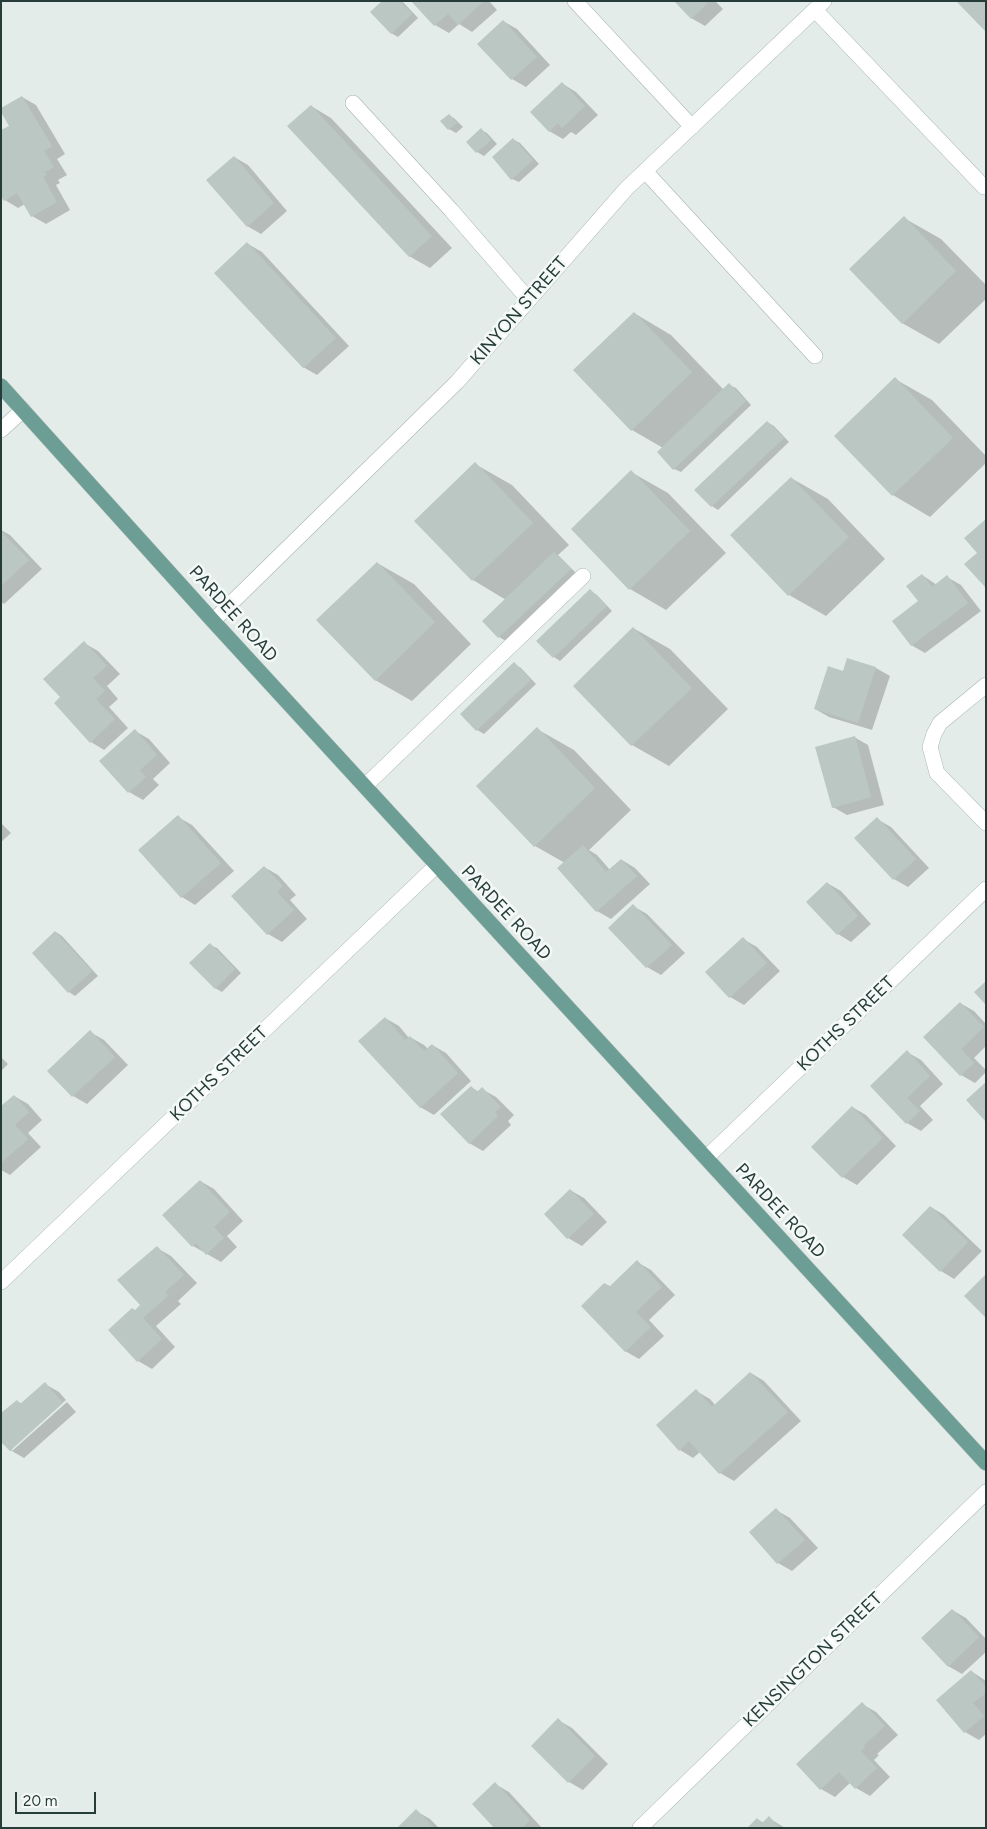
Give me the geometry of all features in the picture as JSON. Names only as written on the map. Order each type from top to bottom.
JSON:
[{"type":"main road","name":"PARDEE ROAD","points":[[1,386],[213,621],[986,1463]]},
{"type":"street","points":[[575,1],[692,127]]},
{"type":"street","points":[[820,6],[984,187],[986,185]]},
{"type":"street","name":"KINYON STREET","points":[[213,621],[457,382],[626,189],[820,6]]},
{"type":"street","points":[[353,103],[451,210],[529,300]]},
{"type":"street","points":[[645,171],[816,356]]},
{"type":"street","points":[[1,430],[23,410]]},
{"type":"street","points":[[365,786],[583,576]]},
{"type":"street","points":[[986,686],[940,723],[930,747],[937,773],[986,823]]},
{"type":"street","name":"KOTHS STREET","points":[[1,1282],[437,865]]},
{"type":"street","name":"KOTHS STREET","points":[[706,1158],[986,890]]},
{"type":"street","name":"KENSINGTON STREET","points":[[640,1828],[986,1492]]},
{"type":"building","points":[[382,1],[400,1],[412,14],[391,34],[370,12]]},
{"type":"building","points":[[411,1],[484,1],[458,25],[448,14],[434,26]]},
{"type":"building","points":[[674,1],[710,1],[691,19]]},
{"type":"building","points":[[956,1],[986,1],[986,32]]},
{"type":"building","points":[[503,20],[537,57],[511,80],[477,44]]},
{"type":"building","points":[[562,82],[585,106],[562,128],[558,123],[549,132],[530,112]]},
{"type":"building","points":[[22,96],[52,146],[44,151],[54,167],[45,172],[47,175],[43,177],[57,202],[31,217],[17,193],[4,201],[1,197],[1,130],[9,126],[1,112],[1,108]]},
{"type":"building","points":[[311,105],[432,236],[409,257],[287,126]]},
{"type":"building","points":[[449,114],[457,123],[448,130],[440,121]]},
{"type":"building","points":[[481,128],[491,140],[476,153],[466,142]]},
{"type":"building","points":[[513,138],[533,160],[511,180],[492,157]]},
{"type":"building","points":[[234,156],[274,203],[247,227],[206,180]]},
{"type":"building","points":[[904,216],[956,271],[902,324],[849,269]]},
{"type":"building","points":[[247,242],[336,338],[303,368],[214,273]]},
{"type":"building","points":[[634,312],[692,372],[631,431],[573,370]]},
{"type":"building","points":[[895,377],[953,438],[892,496],[834,436]]},
{"type":"building","points":[[729,383],[746,401],[673,470],[657,452]]},
{"type":"building","points":[[767,421],[784,438],[711,507],[694,490]]},
{"type":"building","points":[[475,462],[533,523],[472,581],[414,521]]},
{"type":"building","points":[[631,470],[690,531],[629,590],[571,529]]},
{"type":"building","points":[[791,477],[849,537],[788,596],[730,535]]},
{"type":"building","points":[[986,519],[986,588],[964,564],[977,553],[964,538]]},
{"type":"building","points":[[1,531],[29,560],[1,586]]},
{"type":"building","points":[[554,552],[571,569],[498,638],[482,621]]},
{"type":"building","points":[[377,562],[435,622],[375,681],[316,620]]},
{"type":"building","points":[[922,574],[932,587],[947,575],[968,603],[911,646],[892,621],[918,601],[906,586]]},
{"type":"building","points":[[590,589],[607,606],[553,658],[536,641]]},
{"type":"building","points":[[633,627],[692,688],[631,746],[573,686]]},
{"type":"building","points":[[84,641],[107,666],[93,678],[105,691],[96,699],[115,719],[90,743],[54,703],[60,697],[43,679]]},
{"type":"building","points":[[847,658],[876,667],[858,723],[814,709],[828,666],[843,671]]},
{"type":"building","points":[[514,662],[531,680],[476,731],[460,714]]},
{"type":"building","points":[[537,727],[595,788],[534,847],[476,786]]},
{"type":"building","points":[[135,729],[157,755],[140,770],[146,777],[128,793],[99,761]]},
{"type":"building","points":[[855,736],[871,797],[832,808],[815,747]]},
{"type":"building","points":[[178,815],[221,863],[181,898],[138,850]]},
{"type":"building","points":[[877,817],[916,859],[893,880],[854,838]]},
{"type":"building","points":[[583,845],[606,872],[621,859],[637,876],[596,912],[557,868]]},
{"type":"building","points":[[264,866],[283,886],[277,892],[294,910],[267,935],[231,896]]},
{"type":"building","points":[[827,882],[858,916],[837,935],[806,902]]},
{"type":"building","points":[[633,904],[672,945],[646,968],[608,928]]},
{"type":"building","points":[[55,931],[92,971],[68,993],[32,953]]},
{"type":"building","points":[[743,937],[767,963],[729,998],[705,972]]},
{"type":"building","points":[[210,943],[235,969],[215,989],[189,963]]},
{"type":"building","points":[[986,981],[986,1005],[974,992]]},
{"type":"building","points":[[960,1002],[984,1027],[961,1049],[974,1063],[960,1076],[923,1037]]},
{"type":"building","points":[[385,1017],[405,1040],[410,1036],[424,1051],[432,1044],[458,1073],[420,1108],[358,1041]]},
{"type":"building","points":[[90,1030],[115,1057],[72,1097],[47,1071]]},
{"type":"building","points":[[907,1050],[930,1076],[907,1098],[920,1111],[906,1124],[870,1086]]},
{"type":"building","points":[[986,1082],[986,1122],[966,1100]]},
{"type":"building","points":[[471,1086],[477,1092],[482,1087],[501,1107],[495,1112],[498,1116],[469,1144],[440,1114]]},
{"type":"building","points":[[14,1095],[29,1112],[15,1125],[28,1139],[1,1163],[1,1106]]},
{"type":"building","points":[[852,1106],[883,1138],[842,1178],[811,1147]]},
{"type":"building","points":[[200,1180],[230,1212],[214,1227],[224,1238],[206,1255],[196,1243],[192,1247],[162,1215]]},
{"type":"building","points":[[570,1189],[594,1214],[567,1239],[544,1214]]},
{"type":"building","points":[[930,1206],[968,1242],[940,1272],[902,1235]]},
{"type":"building","points":[[157,1246],[184,1275],[165,1292],[168,1296],[143,1318],[162,1339],[137,1362],[108,1330],[132,1308],[135,1310],[140,1305],[117,1280]]},
{"type":"building","points":[[637,1260],[662,1287],[636,1312],[651,1327],[625,1352],[581,1306],[604,1283],[610,1286]]},
{"type":"building","points":[[986,1274],[986,1318],[964,1296]]},
{"type":"building","points":[[750,1372],[788,1412],[719,1474],[689,1441],[679,1451],[656,1425],[696,1389],[712,1407]]},
{"type":"building","points":[[45,1382],[63,1403],[10,1451],[1,1442],[1,1413],[17,1400],[20,1404]]},
{"type":"building","points":[[776,1508],[805,1540],[777,1564],[749,1532]]},
{"type":"building","points":[[952,1609],[979,1637],[948,1667],[921,1638]]},
{"type":"building","points":[[971,1670],[986,1687],[986,1693],[973,1703],[984,1716],[964,1733],[936,1700]]},
{"type":"building","points":[[862,1702],[885,1726],[864,1745],[865,1747],[861,1751],[877,1768],[855,1789],[839,1772],[820,1790],[796,1764]]},
{"type":"building","points":[[558,1718],[595,1756],[568,1783],[531,1746]]},
{"type":"building","points":[[495,1782],[530,1820],[522,1828],[494,1828],[472,1804]]},
{"type":"building","points":[[416,1809],[434,1828],[397,1828]]},
{"type":"building","points":[[769,1816],[780,1828],[747,1828],[757,1818],[762,1823]]}]
